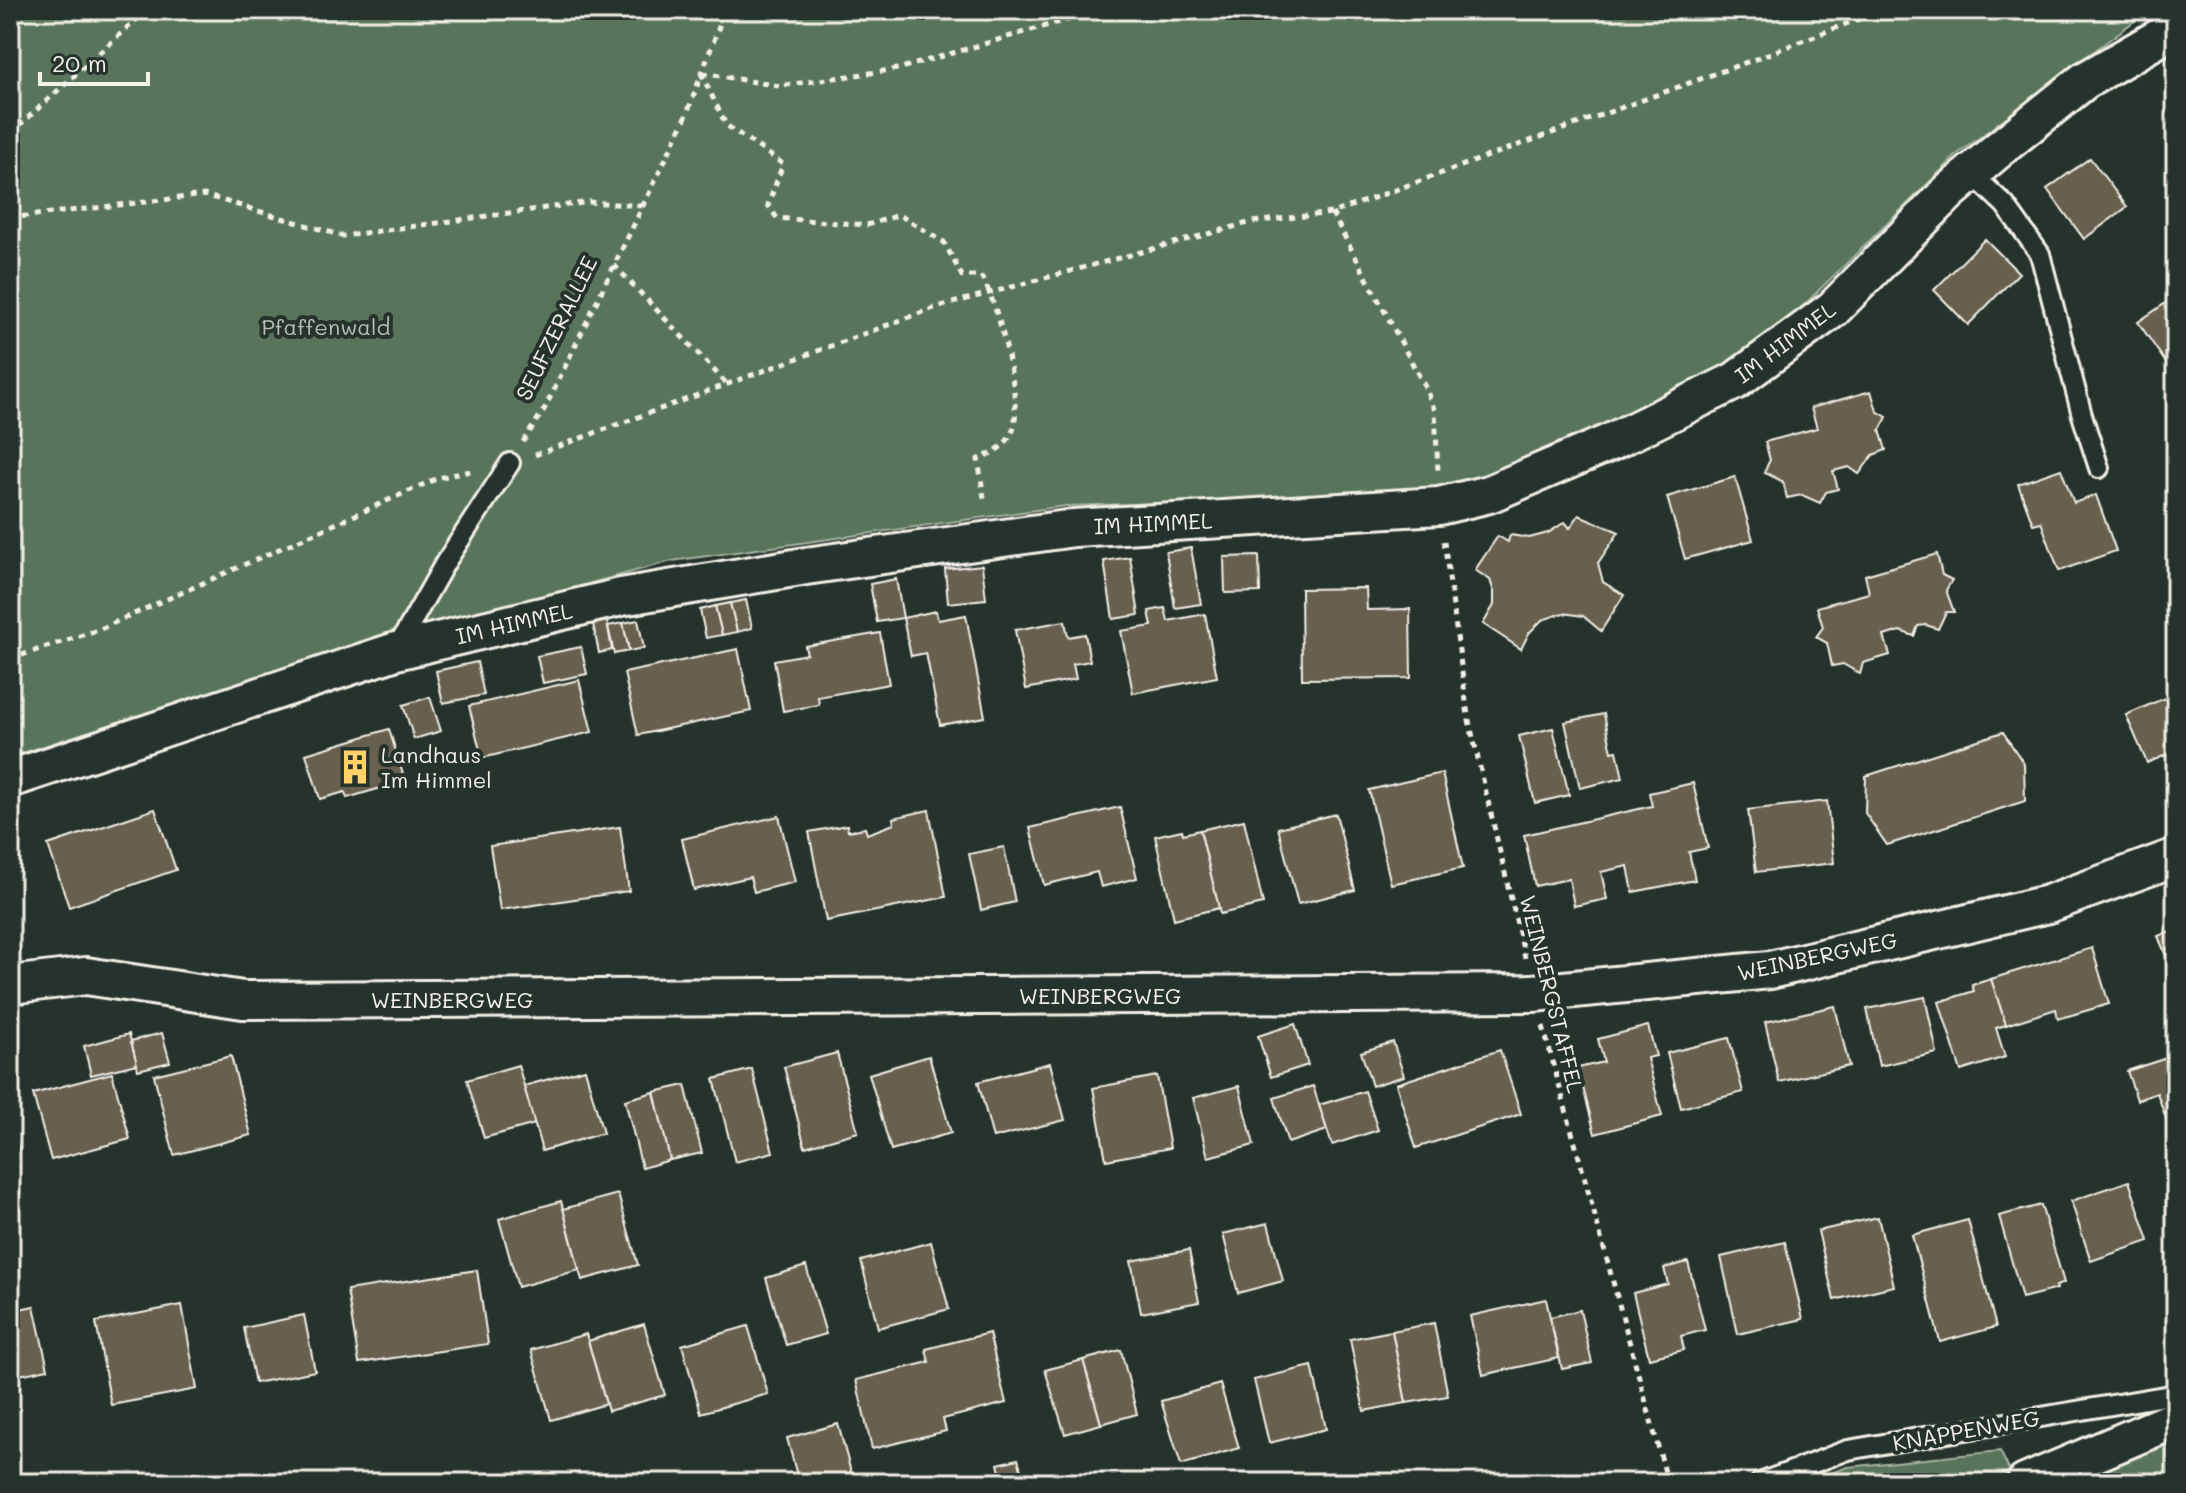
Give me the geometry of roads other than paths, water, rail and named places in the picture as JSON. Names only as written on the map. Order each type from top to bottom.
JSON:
[{"type":"street","name":"IM HIMMEL","points":[[10,779],[396,651],[621,597],[1074,528],[1439,506],[1489,494],[1611,442],[1735,381],[1833,309],[1971,173],[2084,81],[2176,28]]},
{"type":"street","name":"WEINBERGWEG","points":[[10,985],[86,976],[243,1000],[1533,993],[1770,970],[2048,904],[2176,857]]},
{"type":"street","points":[[2025,1483],[2176,1419]]},
{"type":"lane","points":[[1971,173],[2005,205],[2040,254],[2099,468]]},
{"type":"lane","points":[[396,651],[445,563],[510,463]]},
{"type":"lane","name":"KNAPPENWEG","points":[[1760,1483],[1848,1450],[2176,1394]]},
{"type":"place","name":"Landhaus Im Himmel","points":[[355,767]]},
{"type":"park label","name":"Pfaffenwald","points":[[326,326]]}]
